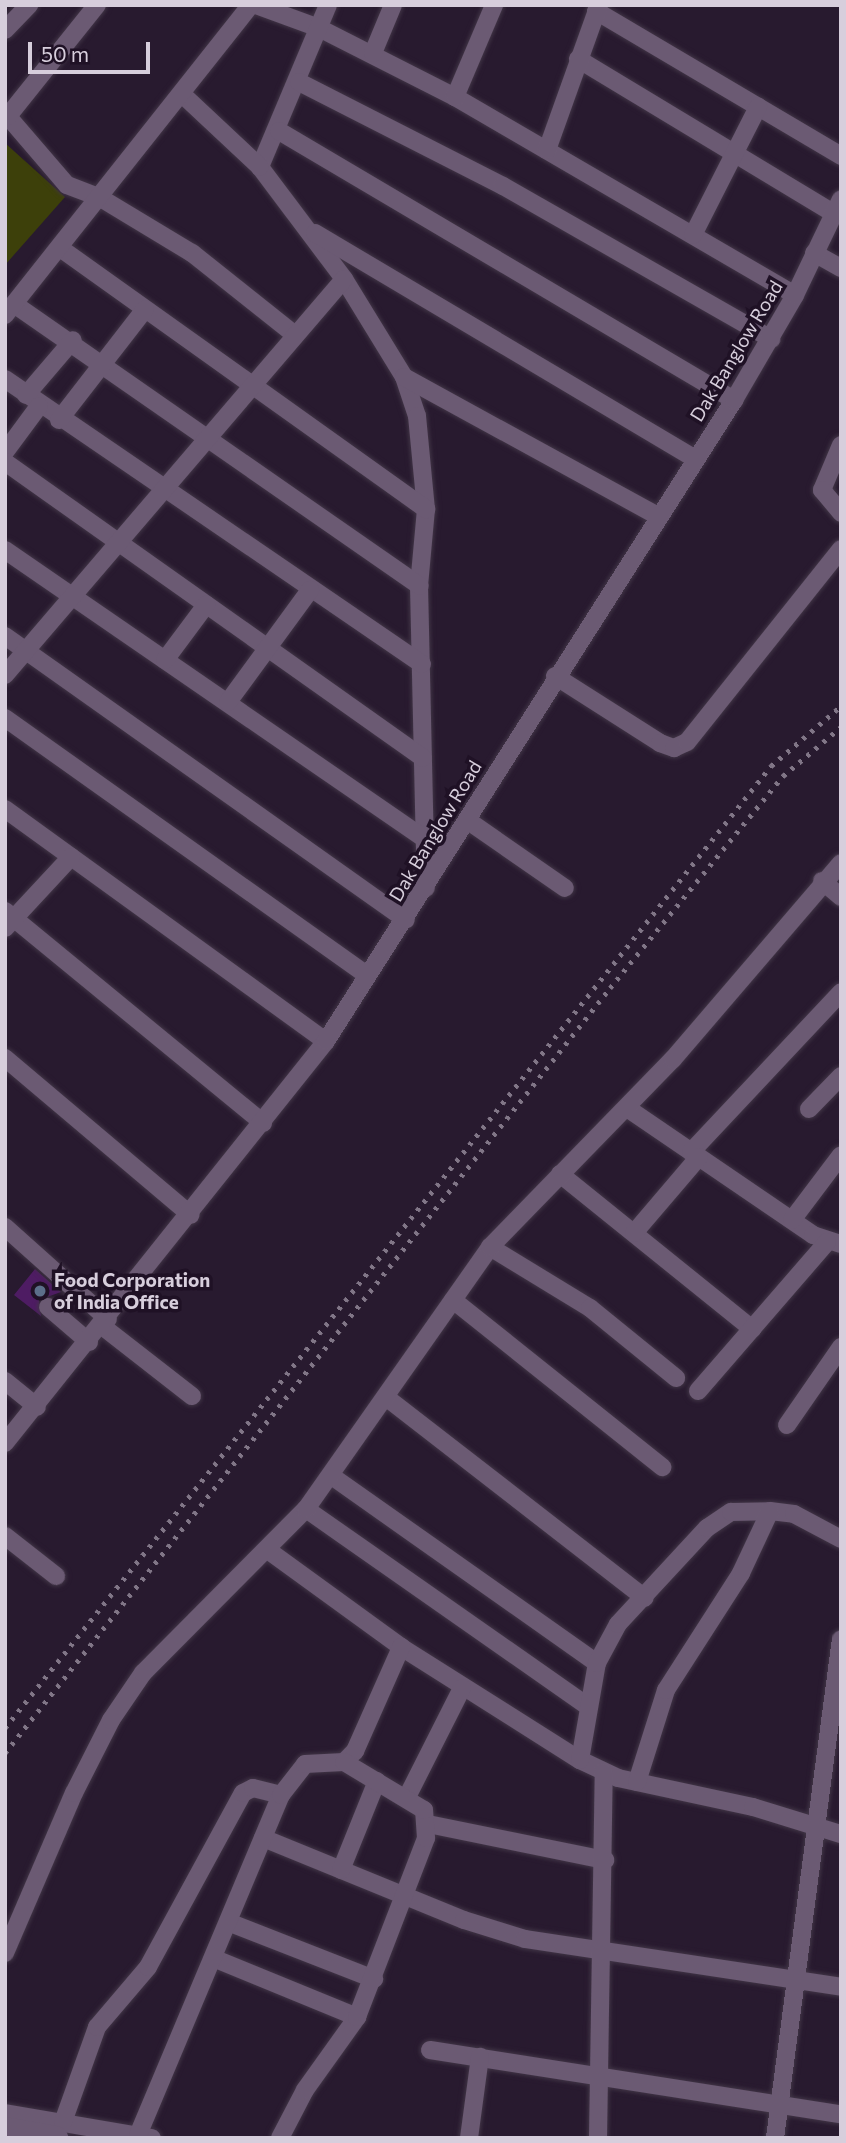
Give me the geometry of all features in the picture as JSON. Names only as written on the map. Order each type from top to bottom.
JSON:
[{"type":"main road","points":[[5,2129],[59,2130]]},
{"type":"street","points":[[5,30],[29,5]]},
{"type":"street","points":[[97,5],[7,114],[67,185],[99,197],[192,253],[295,335]]},
{"type":"street","points":[[419,586],[73,340],[10,309],[253,5],[319,27],[373,53],[547,150],[795,295]]},
{"type":"street","points":[[260,167],[279,131],[328,5]]},
{"type":"street","points":[[373,53],[393,5]]},
{"type":"street","points":[[454,97],[494,5]]},
{"type":"street","points":[[547,150],[597,8],[841,156]]},
{"type":"street","points":[[578,59],[837,206]]},
{"type":"street","points":[[299,82],[503,186],[771,339]]},
{"type":"street","points":[[183,95],[260,167],[344,279],[404,377],[425,461],[426,509],[419,586],[422,836],[426,888]]},
{"type":"street","points":[[693,235],[758,107]]},
{"type":"street","points":[[279,131],[734,400]]},
{"type":"street","name":"Dak Banglow Road","points":[[5,1443],[105,1323],[326,1041],[367,975],[406,920],[555,676],[734,400],[795,295],[837,206]]},
{"type":"street","points":[[310,231],[694,458]]},
{"type":"street","points":[[61,248],[426,509]]},
{"type":"street","points":[[814,253],[841,268]]},
{"type":"street","points":[[5,676],[160,488],[344,279]]},
{"type":"street","points":[[59,420],[145,309]]},
{"type":"street","points":[[5,452],[33,400],[73,340]]},
{"type":"street","points":[[404,377],[657,516]]},
{"type":"street","points":[[5,379],[59,420],[422,664]]},
{"type":"street","points":[[841,445],[822,490],[841,513]]},
{"type":"street","points":[[5,462],[119,539],[267,649],[423,758]]},
{"type":"street","points":[[555,676],[660,743],[674,748],[687,742],[841,548]]},
{"type":"street","points":[[5,550],[422,836]]},
{"type":"street","points":[[228,702],[310,590]]},
{"type":"street","points":[[165,660],[206,605]]},
{"type":"street","points":[[5,636],[406,920]]},
{"type":"street","points":[[5,718],[367,975]]},
{"type":"street","points":[[5,809],[326,1041]]},
{"type":"street","points":[[467,820],[565,888]]},
{"type":"street","points":[[71,858],[8,919],[263,1122]]},
{"type":"street","points":[[5,1953],[111,1720],[170,1644],[269,1551],[333,1477],[490,1247],[627,1108],[822,881],[841,863]]},
{"type":"street","points":[[822,881],[841,897]]},
{"type":"street","points":[[634,1233],[695,1154],[841,992]]},
{"type":"street","points":[[5,1058],[191,1215]]},
{"type":"street","points":[[809,1110],[841,1076]]},
{"type":"street","points":[[627,1108],[792,1220],[834,1243],[752,1329],[698,1391]]},
{"type":"street","points":[[792,1220],[841,1155]]},
{"type":"street","points":[[560,1174],[752,1329]]},
{"type":"street","points":[[5,1227],[105,1323],[192,1396]]},
{"type":"street","points":[[490,1247],[572,1295],[676,1377]]},
{"type":"street","points":[[453,1300],[662,1467]]},
{"type":"street","points":[[48,1307],[89,1342]]},
{"type":"street","points":[[788,1425],[841,1346]]},
{"type":"street","points":[[5,1381],[37,1407]]},
{"type":"street","points":[[387,1398],[645,1598]]},
{"type":"street","points":[[333,1477],[597,1663]]},
{"type":"street","points":[[306,1509],[589,1707]]},
{"type":"street","points":[[636,1782],[666,1690],[741,1573],[770,1511]]},
{"type":"street","points":[[579,1760],[597,1663],[618,1624],[645,1598],[707,1528],[732,1513],[770,1511],[794,1514],[841,1539]]},
{"type":"street","points":[[5,1536],[56,1576]]},
{"type":"street","points":[[269,1551],[401,1647],[579,1760],[604,1772],[636,1782],[841,1834]]},
{"type":"street","points":[[775,2138],[793,1978],[819,1827],[841,1640]]},
{"type":"street","points":[[344,1762],[355,1751],[401,1647]]},
{"type":"street","points":[[407,1797],[462,1688]]},
{"type":"street","points":[[5,2113],[59,2130],[145,2137],[213,1958],[281,1796],[305,1764],[344,1762],[407,1797],[424,1810],[428,1824],[407,1896],[357,2017],[305,2090],[280,2138]]},
{"type":"street","points":[[598,2138],[597,2075],[605,1860],[604,1772]]},
{"type":"street","points":[[341,1870],[377,1781]]},
{"type":"street","points":[[59,2130],[97,2027],[148,1967],[243,1793],[253,1788],[281,1796]]},
{"type":"street","points":[[428,1824],[605,1860]]},
{"type":"street","points":[[263,1838],[407,1896],[525,1939],[602,1954],[793,1978],[841,1987]]},
{"type":"street","points":[[228,1922],[374,1979]]},
{"type":"street","points":[[213,1958],[357,2017]]},
{"type":"street","points":[[430,2050],[841,2114]]},
{"type":"street","points":[[469,2138],[480,2057]]},
{"type":"shaded area","points":[[5,143],[65,197],[5,265]]},
{"type":"building","name":"Food Corporation of India Office","points":[[35,1269],[61,1292],[39,1300],[41,1316],[14,1295]]},
{"type":"railway","points":[[5,1728],[771,766],[841,706]]},
{"type":"railway","points":[[5,1753],[610,988],[783,776],[841,727]]},
{"type":"place","name":"Food Corporation of India Office","points":[[40,1291]]}]
